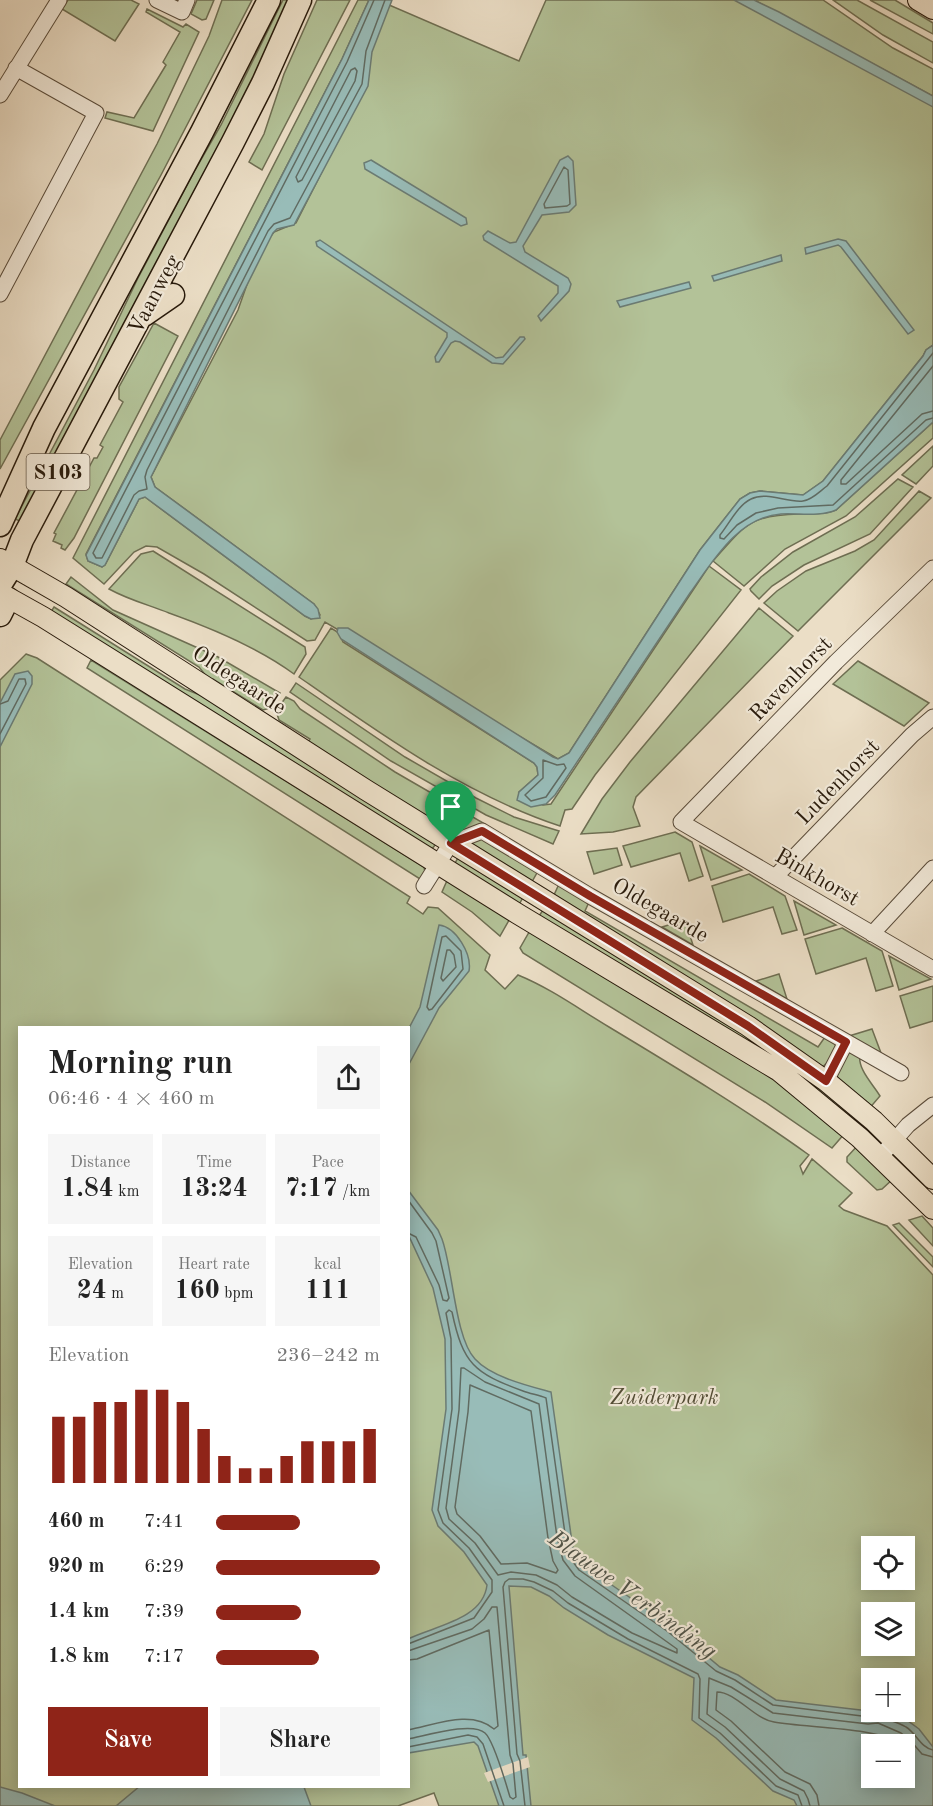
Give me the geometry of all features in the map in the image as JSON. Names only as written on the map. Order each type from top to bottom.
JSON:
[{"type":"highway","name":"Vaanweg","points":[[0,525],[44,428],[202,132],[269,0]]},
{"type":"highway","name":"Vaanweg","points":[[2,598],[6,562],[22,540],[233,142],[263,83],[300,0]]},
{"type":"highway","points":[[231,172],[233,142]]},
{"type":"highway","points":[[140,318],[173,295]]},
{"type":"highway","points":[[0,490],[44,428]]},
{"type":"main road","points":[[918,0],[933,9]]},
{"type":"main road","name":"Oldegaarde","points":[[6,562],[76,603],[451,843],[748,1026],[826,1081],[894,1140],[933,1179]]},
{"type":"main road","points":[[2,598],[43,617],[438,864],[779,1071],[880,1157],[933,1209]]},
{"type":"street","points":[[0,95],[59,0]]},
{"type":"street","points":[[157,0],[184,6]]},
{"type":"street","points":[[0,294],[96,113],[16,68]]},
{"type":"street","name":"Ravenhorst","points":[[681,822],[836,662],[933,568]]},
{"type":"street","name":"Ludenhorst","points":[[775,878],[912,735],[933,717]]},
{"type":"street","name":"Binkhorst","points":[[681,822],[933,969]]},
{"type":"street","name":"Oldegaarde","points":[[451,843],[482,831],[590,896],[901,1072]]},
{"type":"street","points":[[424,886],[451,843]]},
{"type":"street","points":[[872,934],[933,868]]},
{"type":"street","points":[[826,1081],[846,1042]]},
{"type":"street","points":[[880,1157],[908,1125],[933,1105]]},
{"type":"green space","points":[[68,0],[131,0],[139,4],[115,41],[62,9]]},
{"type":"green space","points":[[197,0],[214,0],[206,19],[202,20],[191,14]]},
{"type":"green space","points":[[222,0],[252,0],[161,175],[0,469],[0,440],[157,144],[209,36]]},
{"type":"green space","points":[[283,0],[289,0],[233,122],[22,522],[15,519],[94,370],[138,278],[221,125]]},
{"type":"green space","points":[[317,0],[350,0],[262,170],[249,162],[264,134],[284,74]]},
{"type":"green space","points":[[358,0],[369,0],[342,59],[86,554],[88,561],[102,567],[105,565],[139,499],[145,497],[305,616],[311,619],[320,615],[314,604],[155,487],[151,477],[238,310],[258,253],[274,232],[296,223],[364,89],[380,1],[519,61],[546,0],[746,0],[933,102],[933,345],[926,350],[823,481],[803,495],[760,491],[750,493],[740,499],[700,550],[569,753],[558,759],[325,622],[315,640],[307,641],[204,574],[157,547],[146,546],[134,552],[104,584],[73,558]]},
{"type":"green space","points":[[754,0],[823,0],[893,48],[933,69],[933,96]]},
{"type":"green space","points":[[833,0],[857,0],[933,42],[933,63],[883,35]]},
{"type":"green space","points":[[870,0],[895,0],[933,23],[933,34]]},
{"type":"green space","points":[[147,9],[183,27],[186,24],[199,32],[153,131],[105,118],[107,112],[134,118],[166,65],[163,62],[180,32],[146,12]]},
{"type":"green space","points":[[154,323],[178,336],[74,538],[65,550],[61,548],[62,545],[53,541],[56,534],[54,533],[94,458],[97,458],[103,447],[100,445],[123,402],[119,399],[119,387]]},
{"type":"green space","points":[[933,422],[933,438],[846,516],[785,549],[744,586],[713,561],[741,531],[758,520],[782,515],[836,510]]},
{"type":"green space","points":[[933,446],[933,466],[916,484],[902,475]]},
{"type":"green space","points":[[898,479],[913,487],[870,534],[804,565],[772,586],[759,599],[751,591],[750,589],[761,577],[793,552],[855,517]]},
{"type":"green space","points":[[919,491],[931,498],[798,631],[764,603],[806,571],[855,551],[874,540]]},
{"type":"green space","points":[[153,551],[305,647],[306,654],[294,674],[234,639],[109,589],[141,554]]},
{"type":"green space","points":[[709,566],[741,590],[595,775],[572,809],[565,810],[560,826],[525,813],[457,780],[393,741],[299,677],[331,628],[339,633],[343,642],[534,763],[538,775],[519,792],[543,805],[551,804]]},
{"type":"green space","points":[[71,577],[113,610],[218,657],[280,693],[270,708],[263,710],[213,679],[211,682],[199,667],[66,584]]},
{"type":"green space","points":[[54,607],[185,689],[215,701],[433,837],[435,845],[432,849],[47,618]]},
{"type":"green space","points":[[759,608],[793,636],[636,797],[633,807],[640,826],[613,832],[581,834],[602,799],[630,762]]},
{"type":"green space","name":"Zuiderpark","points":[[26,654],[37,658],[410,897],[407,903],[423,914],[428,907],[438,908],[490,955],[485,970],[505,989],[518,975],[542,986],[760,1121],[809,1155],[800,1166],[803,1174],[812,1159],[852,1193],[839,1206],[887,1226],[933,1275],[933,1806],[439,1806],[434,1793],[398,1806],[0,1806],[0,680]]},
{"type":"green space","points":[[91,660],[424,867],[425,872],[420,879],[87,668]]},
{"type":"green space","points":[[858,661],[929,703],[904,726],[833,684]]},
{"type":"green space","points":[[296,683],[405,757],[476,798],[514,817],[559,831],[553,844],[486,815],[391,761],[290,692]]},
{"type":"green space","points":[[286,697],[294,701],[300,709],[395,772],[485,824],[448,836],[308,742],[310,739],[279,720],[276,711]]},
{"type":"green space","points":[[675,832],[692,842],[703,876],[689,881],[680,853],[631,867],[623,846]]},
{"type":"green space","points":[[480,836],[538,871],[529,887],[469,849],[475,837]]},
{"type":"green space","points":[[700,846],[742,870],[711,880]]},
{"type":"green space","points":[[617,848],[622,865],[594,874],[587,852]]},
{"type":"green space","points":[[459,856],[525,894],[517,908],[454,865]]},
{"type":"green space","points":[[749,874],[785,896],[797,930],[782,934],[773,907],[723,922],[712,886]]},
{"type":"green space","points":[[449,876],[512,915],[500,936],[472,912],[442,892]]},
{"type":"green space","points":[[559,884],[589,902],[585,911],[818,1047],[825,1037],[834,1042],[835,1049],[832,1056],[821,1068],[554,895]]},
{"type":"green space","points":[[794,901],[836,925],[804,935]]},
{"type":"green space","points":[[545,907],[758,1037],[860,1116],[852,1125],[537,919]]},
{"type":"green space","points":[[685,920],[693,945],[662,927]]},
{"type":"green space","points":[[532,927],[778,1080],[845,1133],[832,1148],[765,1102],[523,953],[520,948]]},
{"type":"green space","points":[[842,928],[882,951],[893,986],[876,991],[866,958],[816,974],[805,939]]},
{"type":"green space","points":[[889,956],[931,979],[899,990]]},
{"type":"green space","points":[[779,974],[787,999],[756,981]]},
{"type":"green space","points":[[933,986],[933,1021],[910,1028],[900,996]]},
{"type":"green space","points":[[872,1029],[881,1053],[849,1036]]},
{"type":"green space","points":[[850,1049],[860,1054],[863,1071],[880,1096],[868,1110],[838,1081],[837,1074]]},
{"type":"green space","points":[[859,1144],[894,1178],[882,1189],[877,1190],[847,1162],[847,1157]]},
{"type":"green space","points":[[922,1216],[933,1228],[933,1246],[909,1220]]},
{"type":"green space","points":[[899,1223],[933,1257],[933,1267],[893,1225]]},
{"type":"water","points":[[369,0],[392,0],[372,52],[368,86],[294,225],[277,229],[273,233],[151,477],[155,487],[314,604],[320,618],[311,619],[305,616],[145,497],[139,499],[105,565],[102,567],[88,561],[86,555],[342,59]]},
{"type":"water","points":[[734,0],[754,0],[779,12],[933,96],[933,107]]},
{"type":"water","points":[[568,156],[573,161],[576,205],[569,212],[542,215],[523,246],[525,252],[568,278],[571,284],[569,291],[541,321],[538,316],[558,293],[558,286],[484,240],[483,236],[488,231],[510,243],[516,242],[560,160]]},
{"type":"water","points":[[371,160],[466,218],[467,224],[461,226],[365,169],[364,163]]},
{"type":"water","points":[[838,239],[846,241],[914,330],[908,334],[841,247],[838,245],[806,254],[805,248]]},
{"type":"water","points":[[320,240],[496,358],[503,357],[520,337],[525,339],[503,364],[492,363],[455,341],[451,343],[439,362],[436,362],[435,357],[447,333],[317,246],[316,242]]},
{"type":"water","points":[[781,255],[782,261],[714,281],[712,276]]},
{"type":"water","points":[[689,282],[691,288],[620,307],[617,301]]},
{"type":"water","points":[[933,345],[933,422],[836,510],[766,517],[739,532],[718,555],[690,593],[555,795],[546,804],[531,807],[517,800],[519,792],[538,775],[534,763],[341,639],[337,632],[338,628],[348,628],[558,759],[569,753],[700,550],[740,499],[750,493],[760,491],[803,495],[823,481],[926,350]]},
{"type":"water","points":[[28,671],[32,676],[32,684],[0,747],[0,703],[15,674]]},
{"type":"water","points":[[439,925],[451,931],[462,942],[468,957],[469,971],[439,1008],[410,1062],[410,1026],[420,1007]]},
{"type":"water","points":[[410,1193],[438,1230],[442,1239],[463,1336],[475,1359],[500,1376],[551,1392],[574,1554],[583,1565],[671,1626],[720,1667],[738,1675],[776,1700],[861,1710],[861,1722],[909,1722],[919,1729],[933,1747],[933,1806],[797,1806],[794,1800],[773,1791],[716,1738],[692,1720],[694,1678],[608,1635],[549,1596],[531,1587],[509,1586],[523,1755],[526,1755],[531,1806],[499,1806],[478,1746],[474,1742],[410,1753],[410,1638],[467,1614],[484,1597],[487,1585],[464,1552],[438,1526],[432,1510],[446,1409],[445,1339],[433,1288],[410,1238]]},
{"type":"water","points":[[0,1787],[22,1793],[55,1806],[0,1806]]},
{"type":"water","points":[[138,1788],[304,1788],[311,1806],[116,1806]]},
{"type":"pier","points":[[528,1757],[530,1767],[488,1782],[484,1773]]},
{"type":"route","points":[[482,831],[590,896],[846,1042],[826,1081],[748,1026],[676,980],[451,843],[482,831]]},
{"type":"water label","name":"Blauwe Verbinding","points":[[633,1594]]}]
